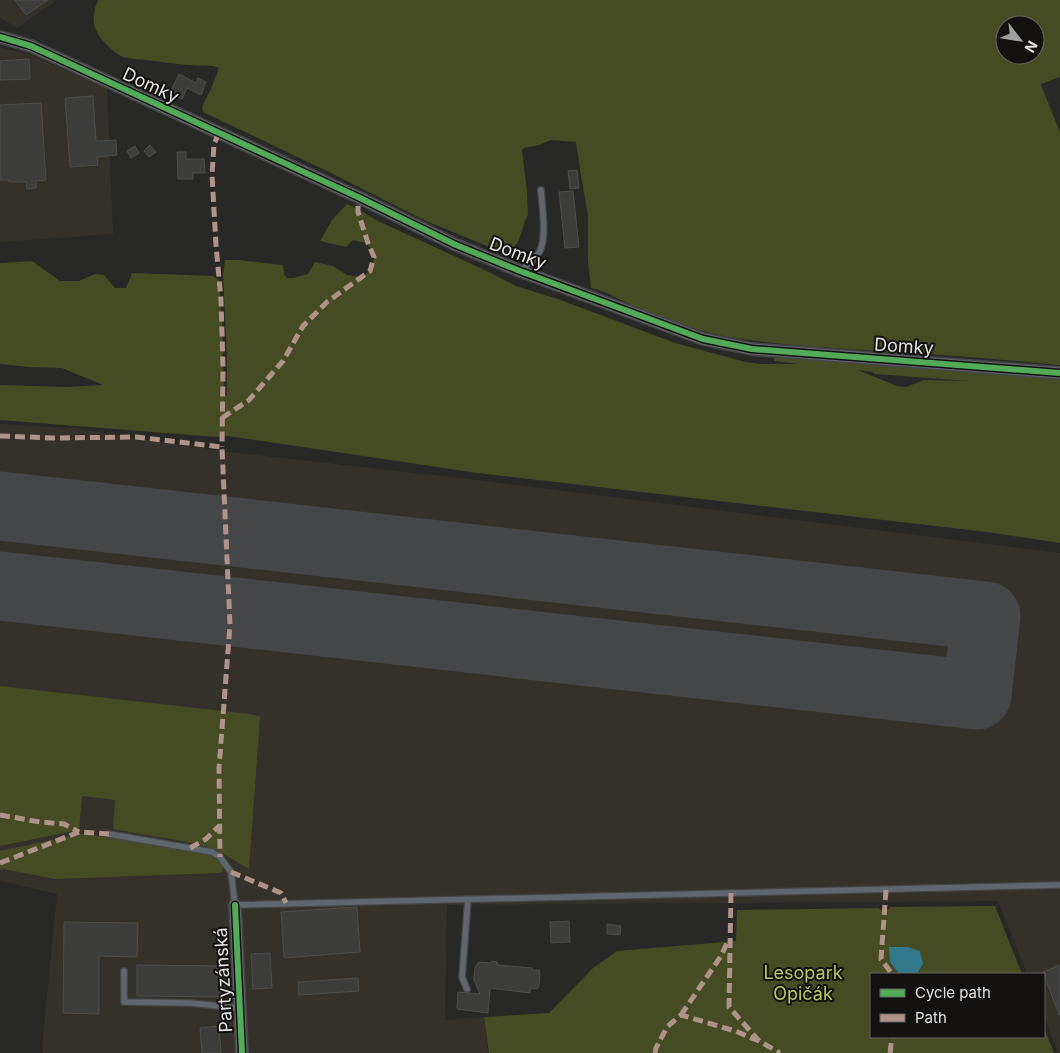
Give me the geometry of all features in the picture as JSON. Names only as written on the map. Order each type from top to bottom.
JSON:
[{"type":"street","name":"Domky","points":[[0,37],[31,46],[358,197],[456,245],[520,271],[703,339],[752,349],[1060,373]]},
{"type":"street","name":"Partyzánská","points":[[235,905],[242,1053]]},
{"type":"lane","points":[[520,271],[536,257],[543,241],[541,190]]},
{"type":"lane","points":[[109,834],[212,852],[220,857],[231,872],[235,905],[886,890],[1060,884]]},
{"type":"lane","points":[[467,990],[462,977],[468,899]]},
{"type":"lane","points":[[124,971],[124,1002],[190,1003],[239,1008]]},
{"type":"shaded area","points":[[0,0],[57,0],[17,28],[0,18]]},
{"type":"shaded area","points":[[0,47],[30,55],[107,88],[113,234],[0,242]]},
{"type":"shaded area","points":[[0,424],[72,428],[229,452],[468,479],[1060,553],[1060,1053],[1058,1053],[1045,1019],[1045,973],[1027,973],[998,901],[447,905],[445,1020],[484,1017],[488,1053],[43,1053],[42,1047],[57,894],[0,881]]},
{"type":"green space","points":[[98,0],[1060,0],[1060,77],[1041,85],[1060,132],[1060,365],[765,342],[723,336],[690,327],[636,307],[603,291],[591,288],[588,261],[588,216],[576,142],[551,140],[522,150],[528,215],[519,240],[514,247],[507,251],[487,246],[426,221],[203,112],[202,107],[219,68],[121,56],[100,37],[95,26],[94,15]]},
{"type":"green space","points":[[347,204],[376,220],[516,286],[558,299],[675,343],[746,362],[798,364],[774,361],[775,357],[1060,378],[1060,543],[987,532],[477,473],[228,436],[216,437],[0,420],[0,385],[67,387],[103,385],[62,368],[0,364],[0,263],[32,261],[60,281],[79,281],[95,274],[104,275],[115,288],[126,288],[132,273],[213,276],[219,280],[224,396],[227,396],[223,275],[225,260],[283,265],[284,274],[287,278],[308,274],[315,262],[333,266],[347,275],[362,277],[369,271],[374,259],[373,251],[366,243],[353,240],[346,247],[320,241],[332,220]],"holes":[[[858,370],[875,374],[969,381],[924,380],[906,387],[897,386]]]},
{"type":"green space","points":[[0,686],[250,714],[261,717],[249,869],[211,848],[113,829],[115,800],[82,796],[79,830],[0,846]]},
{"type":"green space","points":[[79,834],[119,838],[205,853],[219,861],[223,866],[222,872],[55,879],[0,870],[0,851]]},
{"type":"green space","name":"Lesopark Opičák","points":[[995,906],[1022,973],[918,973],[923,964],[890,962],[898,973],[870,973],[870,1038],[1045,1038],[1045,1030],[1054,1053],[489,1053],[484,1017],[549,1013],[593,968],[617,951],[736,941],[737,910],[878,908],[885,913],[890,907]]},
{"type":"water","points":[[889,947],[907,947],[920,951],[923,964],[918,973],[898,973],[890,962]]},
{"type":"building","points":[[15,0],[48,0],[26,15]]},
{"type":"building","points":[[29,59],[30,79],[0,80],[0,61]]},
{"type":"building","points":[[179,74],[196,83],[198,78],[206,82],[201,95],[187,88],[182,99],[170,93]]},
{"type":"building","points":[[93,96],[96,141],[116,140],[117,155],[97,157],[98,165],[70,167],[65,98]]},
{"type":"building","points":[[41,103],[46,180],[36,181],[36,188],[27,189],[26,182],[0,180],[0,105]]},
{"type":"building","points":[[150,145],[156,152],[149,157],[144,151]]},
{"type":"building","points":[[135,146],[139,153],[131,158],[127,151]]},
{"type":"building","points":[[177,152],[186,152],[186,159],[204,159],[205,173],[193,173],[193,179],[178,179]]},
{"type":"building","points":[[577,170],[579,188],[570,189],[568,171]]},
{"type":"building","points":[[573,191],[579,247],[565,248],[559,192]]},
{"type":"building","points":[[357,907],[360,952],[284,958],[281,912]]},
{"type":"building","points":[[569,921],[570,942],[551,943],[550,922]]},
{"type":"building","points":[[64,922],[138,923],[137,957],[99,956],[99,1014],[63,1013]]},
{"type":"building","points":[[607,924],[621,926],[620,935],[607,934]]},
{"type":"building","points":[[270,953],[272,988],[253,989],[251,954]]},
{"type":"building","points":[[492,961],[497,962],[498,965],[539,970],[539,986],[537,989],[530,988],[530,993],[490,988],[488,1013],[457,1009],[458,992],[480,994],[474,980],[475,967],[479,962],[490,963]]},
{"type":"building","points":[[137,965],[225,966],[224,997],[137,996]]},
{"type":"building","points":[[1060,965],[1060,1015],[1045,973],[1043,972]]},
{"type":"building","points":[[358,978],[359,991],[299,995],[298,982]]},
{"type":"building","points":[[219,1026],[221,1053],[202,1053],[200,1028]]},
{"type":"runway","points":[[0,506],[986,616],[977,695],[0,586]]},
{"type":"marked path","points":[[219,133],[214,144],[212,175],[221,300],[223,367],[222,447]]},
{"type":"marked path","points":[[222,418],[249,400],[283,361],[303,326],[327,302],[370,271],[374,257],[358,212],[358,197]]},
{"type":"marked path","points":[[0,436],[54,438],[136,437],[222,447],[230,625],[219,768],[220,857]]},
{"type":"marked path","points":[[0,815],[64,824],[79,832]]},
{"type":"marked path","points":[[190,848],[206,839],[219,826]]},
{"type":"marked path","points":[[0,863],[79,832],[109,834]]},
{"type":"marked path","points":[[231,872],[281,893],[286,903]]},
{"type":"marked path","points":[[886,890],[881,959],[891,973]]},
{"type":"marked path","points":[[731,893],[729,1007],[759,1041]]},
{"type":"marked path","points":[[681,1015],[721,956],[728,941]]},
{"type":"marked path","points":[[655,1053],[667,1027],[681,1015],[735,1031],[759,1041],[780,1053]]},
{"type":"marked path","points":[[890,1053],[892,1038]]},
{"type":"cycle path","points":[[0,37],[31,46],[358,197],[456,245],[520,271],[703,339],[752,349],[1060,373]]},
{"type":"cycle path","points":[[235,905],[242,1053]]}]
